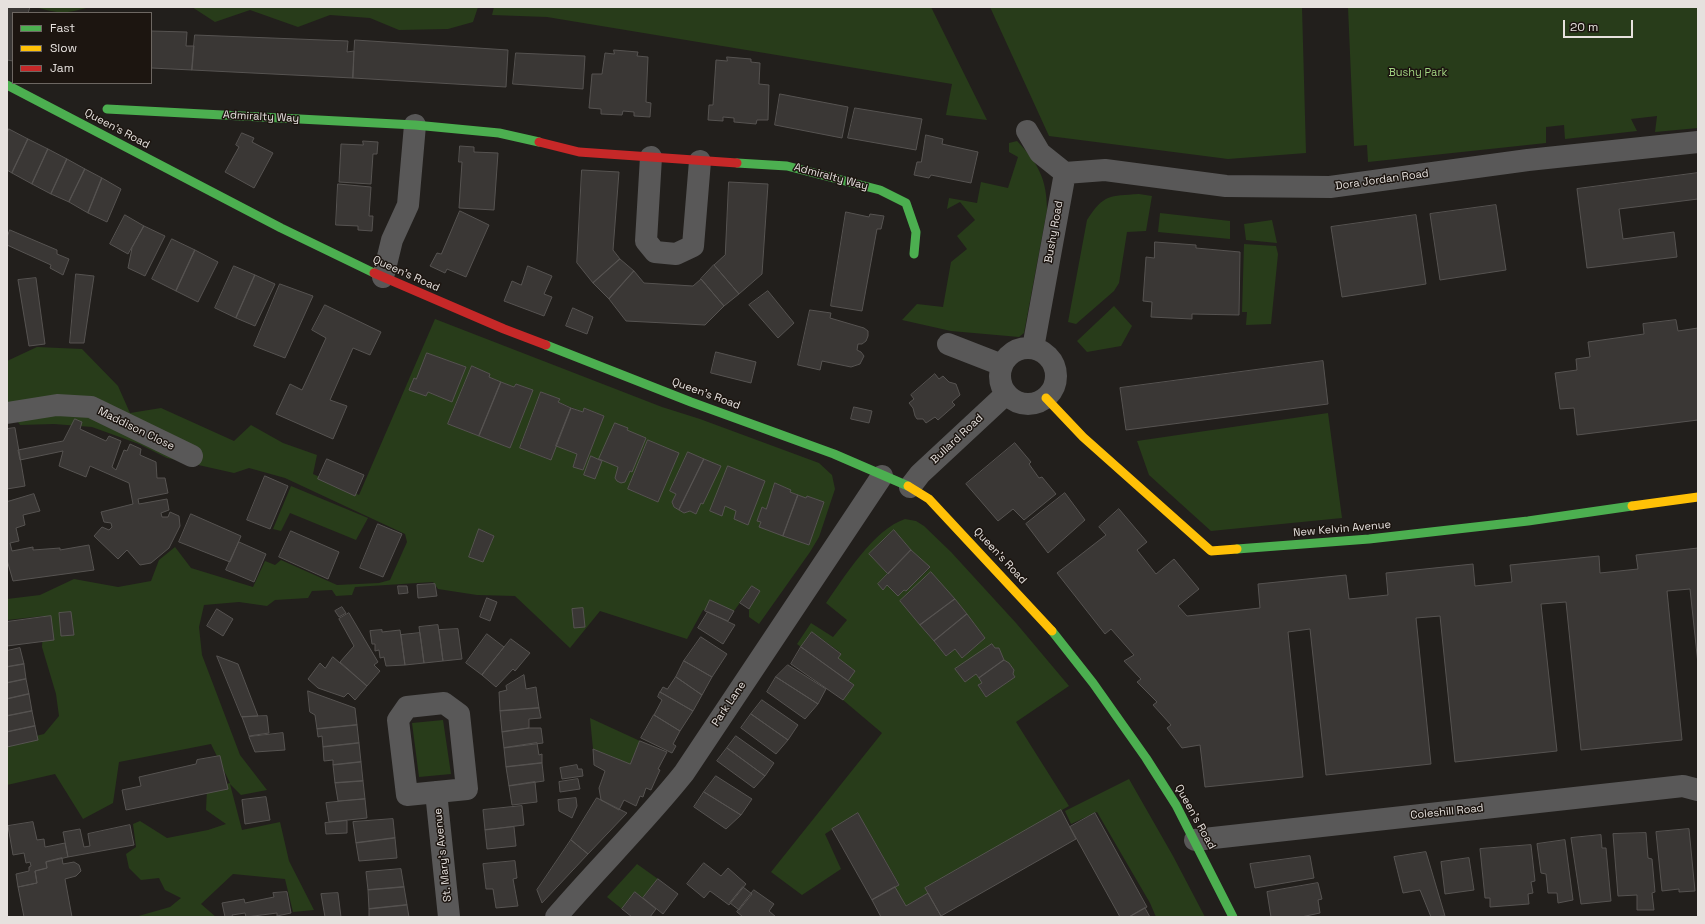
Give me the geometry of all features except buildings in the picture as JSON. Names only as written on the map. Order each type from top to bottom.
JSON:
[{"type":"street","name":"Queen's Road","points":[[7,85],[281,228],[383,277],[504,329],[691,402],[834,454],[910,487],[929,499],[1052,630],[1093,684],[1146,758],[1176,805],[1234,917]]},
{"type":"street","name":"Admiralty Way","points":[[107,109],[415,125],[498,133],[579,152],[787,166],[880,190],[906,203],[916,232],[914,254]]},
{"type":"street","points":[[383,277],[392,240],[408,205],[415,125]]},
{"type":"street","points":[[1028,131],[1040,153],[1065,173]]},
{"type":"street","name":"Dora Jordan Road","points":[[1065,173],[1105,170],[1226,186],[1330,187],[1528,160],[1698,142]]},
{"type":"street","points":[[651,157],[646,241],[655,252],[676,254],[693,246],[700,161]]},
{"type":"street","name":"Bushy Road","points":[[1033,348],[1065,173]]},
{"type":"street","points":[[948,344],[1002,365]]},
{"type":"street","points":[[1033,348],[1042,351],[1053,362],[1057,376],[1055,385],[1046,398],[1035,403],[1026,404],[1010,398],[1001,385],[1000,375],[1002,365],[1006,357],[1014,351],[1033,348]]},
{"type":"street","name":"Bullard Road","points":[[910,487],[920,474],[1006,394]]},
{"type":"street","name":"New Kelvin Avenue","points":[[1046,398],[1083,437],[1211,551],[1369,539],[1528,521],[1698,497]]},
{"type":"street","name":"Maddison Close","points":[[7,413],[57,405],[91,407],[192,456]]},
{"type":"street","name":"Park Lane","points":[[556,917],[583,885],[665,797],[684,773],[882,476]]},
{"type":"street","name":"St. Mary's Avenue","points":[[444,703],[459,714],[467,789],[436,792],[407,795],[398,720],[407,707],[444,703]]},
{"type":"street","name":"Coleshill Road","points":[[1195,840],[1683,786],[1698,790]]},
{"type":"street","name":"St. Mary's Avenue","points":[[436,792],[449,917]]},
{"type":"green space","points":[[35,7],[90,7],[62,12]]},
{"type":"green space","points":[[192,7],[478,7],[473,22],[448,29],[399,30],[370,18],[330,15],[298,27],[250,10],[215,22]]},
{"type":"green space","points":[[494,7],[931,7],[987,120],[946,115],[952,84],[547,17],[492,15]]},
{"type":"green space","points":[[990,7],[1302,7],[1306,153],[1228,159],[1049,136]]},
{"type":"green space","name":"Bushy Park","points":[[1348,7],[1698,7],[1698,128],[1655,132],[1657,116],[1631,119],[1637,131],[1565,139],[1564,125],[1546,127],[1546,143],[1368,162],[1367,145],[1354,146]]},
{"type":"green space","points":[[1017,141],[1036,164],[1043,180],[1047,199],[1047,210],[1024,333],[1019,337],[951,331],[902,320],[917,304],[943,307],[951,262],[967,249],[957,236],[975,220],[960,202],[947,209],[949,198],[977,203],[981,182],[1008,188],[1018,157],[1009,152],[1009,143]]},
{"type":"green space","points":[[1139,194],[1152,196],[1146,231],[1127,232],[1119,283],[1114,291],[1076,324],[1068,322],[1087,220],[1098,205],[1108,198],[1121,195]]},
{"type":"green space","points":[[1160,213],[1230,221],[1230,239],[1158,232]]},
{"type":"green space","points":[[1272,220],[1277,243],[1246,240],[1244,224]]},
{"type":"green space","points":[[1244,244],[1276,246],[1278,254],[1271,324],[1246,325],[1247,312],[1242,312]]},
{"type":"green space","points":[[1114,306],[1132,326],[1121,346],[1087,352],[1077,341]]},
{"type":"green space","points":[[435,319],[662,407],[700,419],[819,463],[832,475],[835,489],[819,537],[759,624],[749,617],[749,609],[760,591],[752,586],[734,611],[703,610],[687,639],[600,611],[570,648],[515,596],[477,595],[438,589],[433,582],[355,587],[352,595],[336,596],[332,590],[312,591],[308,598],[275,600],[267,606],[239,602],[204,605],[199,627],[202,655],[240,755],[267,790],[241,795],[230,784],[242,830],[280,822],[289,861],[314,910],[293,912],[285,879],[233,874],[201,904],[216,917],[135,917],[170,907],[181,898],[165,890],[159,878],[141,880],[129,868],[126,854],[136,847],[133,824],[140,821],[167,838],[208,830],[226,824],[206,810],[207,789],[230,783],[211,744],[119,762],[113,803],[83,819],[55,774],[7,785],[7,743],[44,734],[59,716],[56,694],[42,647],[44,616],[7,620],[7,599],[40,595],[74,579],[118,587],[151,581],[159,560],[175,547],[191,568],[253,587],[265,561],[275,565],[281,560],[337,585],[379,583],[390,580],[407,542],[405,534],[285,478],[249,468],[234,473],[167,458],[139,444],[92,427],[54,424],[20,425],[7,406],[7,361],[37,347],[82,349],[118,386],[130,413],[161,408],[234,441],[251,425],[283,443],[317,455],[313,474],[359,495]],"holes":[[[427,353],[466,367],[452,402],[428,392],[426,396],[410,390],[414,378],[416,379]],[[472,366],[490,374],[489,377],[514,387],[516,384],[533,390],[510,448],[448,424]],[[541,392],[559,399],[558,402],[583,412],[585,408],[604,416],[583,470],[573,466],[577,454],[556,446],[550,460],[520,448]],[[648,440],[679,453],[658,502],[628,489]],[[688,453],[720,466],[703,503],[701,503],[696,513],[690,511],[684,513],[674,507],[672,502],[676,494],[670,491]],[[775,483],[791,490],[790,492],[806,498],[807,496],[824,502],[809,545],[759,527],[761,522],[757,521],[762,507],[766,509]],[[480,529],[494,536],[484,560],[470,555]]]},
{"type":"green space","points":[[1328,413],[1342,518],[1211,531],[1149,475],[1137,441]]},
{"type":"green space","points":[[291,486],[368,518],[356,540],[290,513],[281,531],[273,529]]},
{"type":"green space","points":[[905,519],[916,521],[924,526],[951,552],[1016,623],[1069,686],[1016,722],[1069,806],[925,888],[928,893],[906,906],[895,887],[899,884],[858,813],[825,834],[841,869],[802,895],[771,872],[882,733],[843,700],[854,685],[848,681],[855,671],[838,658],[841,653],[812,632],[801,647],[797,644],[811,623],[833,637],[847,620],[826,603],[851,567],[871,543],[893,525]],"holes":[[[894,530],[911,550],[930,568],[906,591],[887,585],[883,590],[878,584],[888,574],[869,554]],[[931,572],[967,614],[985,638],[962,658],[955,649],[946,656],[900,601]],[[995,648],[999,648],[1004,659],[1014,670],[1013,674],[1015,677],[986,697],[978,686],[982,683],[976,674],[965,682],[956,669]]]},
{"type":"green space","points":[[590,718],[640,741],[630,764],[593,749]]},
{"type":"green space","points":[[443,720],[451,774],[419,777],[412,723]]},
{"type":"green space","points":[[1129,779],[1173,856],[1205,917],[1156,917],[1150,903],[1097,812],[1071,824],[1065,811]]},
{"type":"green space","points":[[637,864],[658,879],[643,898],[635,892],[622,909],[607,897]]},
{"type":"traffic: fast","points":[[7,85],[281,228],[374,273]]},
{"type":"traffic: fast","points":[[107,109],[415,125],[499,133],[539,142]]},
{"type":"traffic: fast","points":[[737,163],[787,166],[880,190],[906,203],[916,232],[914,254]]},
{"type":"traffic: fast","points":[[546,345],[691,402],[834,454],[908,486]]},
{"type":"traffic: fast","points":[[1237,549],[1369,539],[1528,521],[1632,506]]},
{"type":"traffic: fast","points":[[1052,631],[1093,683],[1146,758],[1176,805],[1233,917]]},
{"type":"traffic: slow","points":[[1046,398],[1083,437],[1211,551],[1237,549]]},
{"type":"traffic: slow","points":[[908,486],[929,499],[1052,631]]},
{"type":"traffic: slow","points":[[1632,506],[1698,497]]},
{"type":"traffic: jam","points":[[539,142],[579,152],[737,163]]},
{"type":"traffic: jam","points":[[374,273],[504,329],[546,345]]}]
